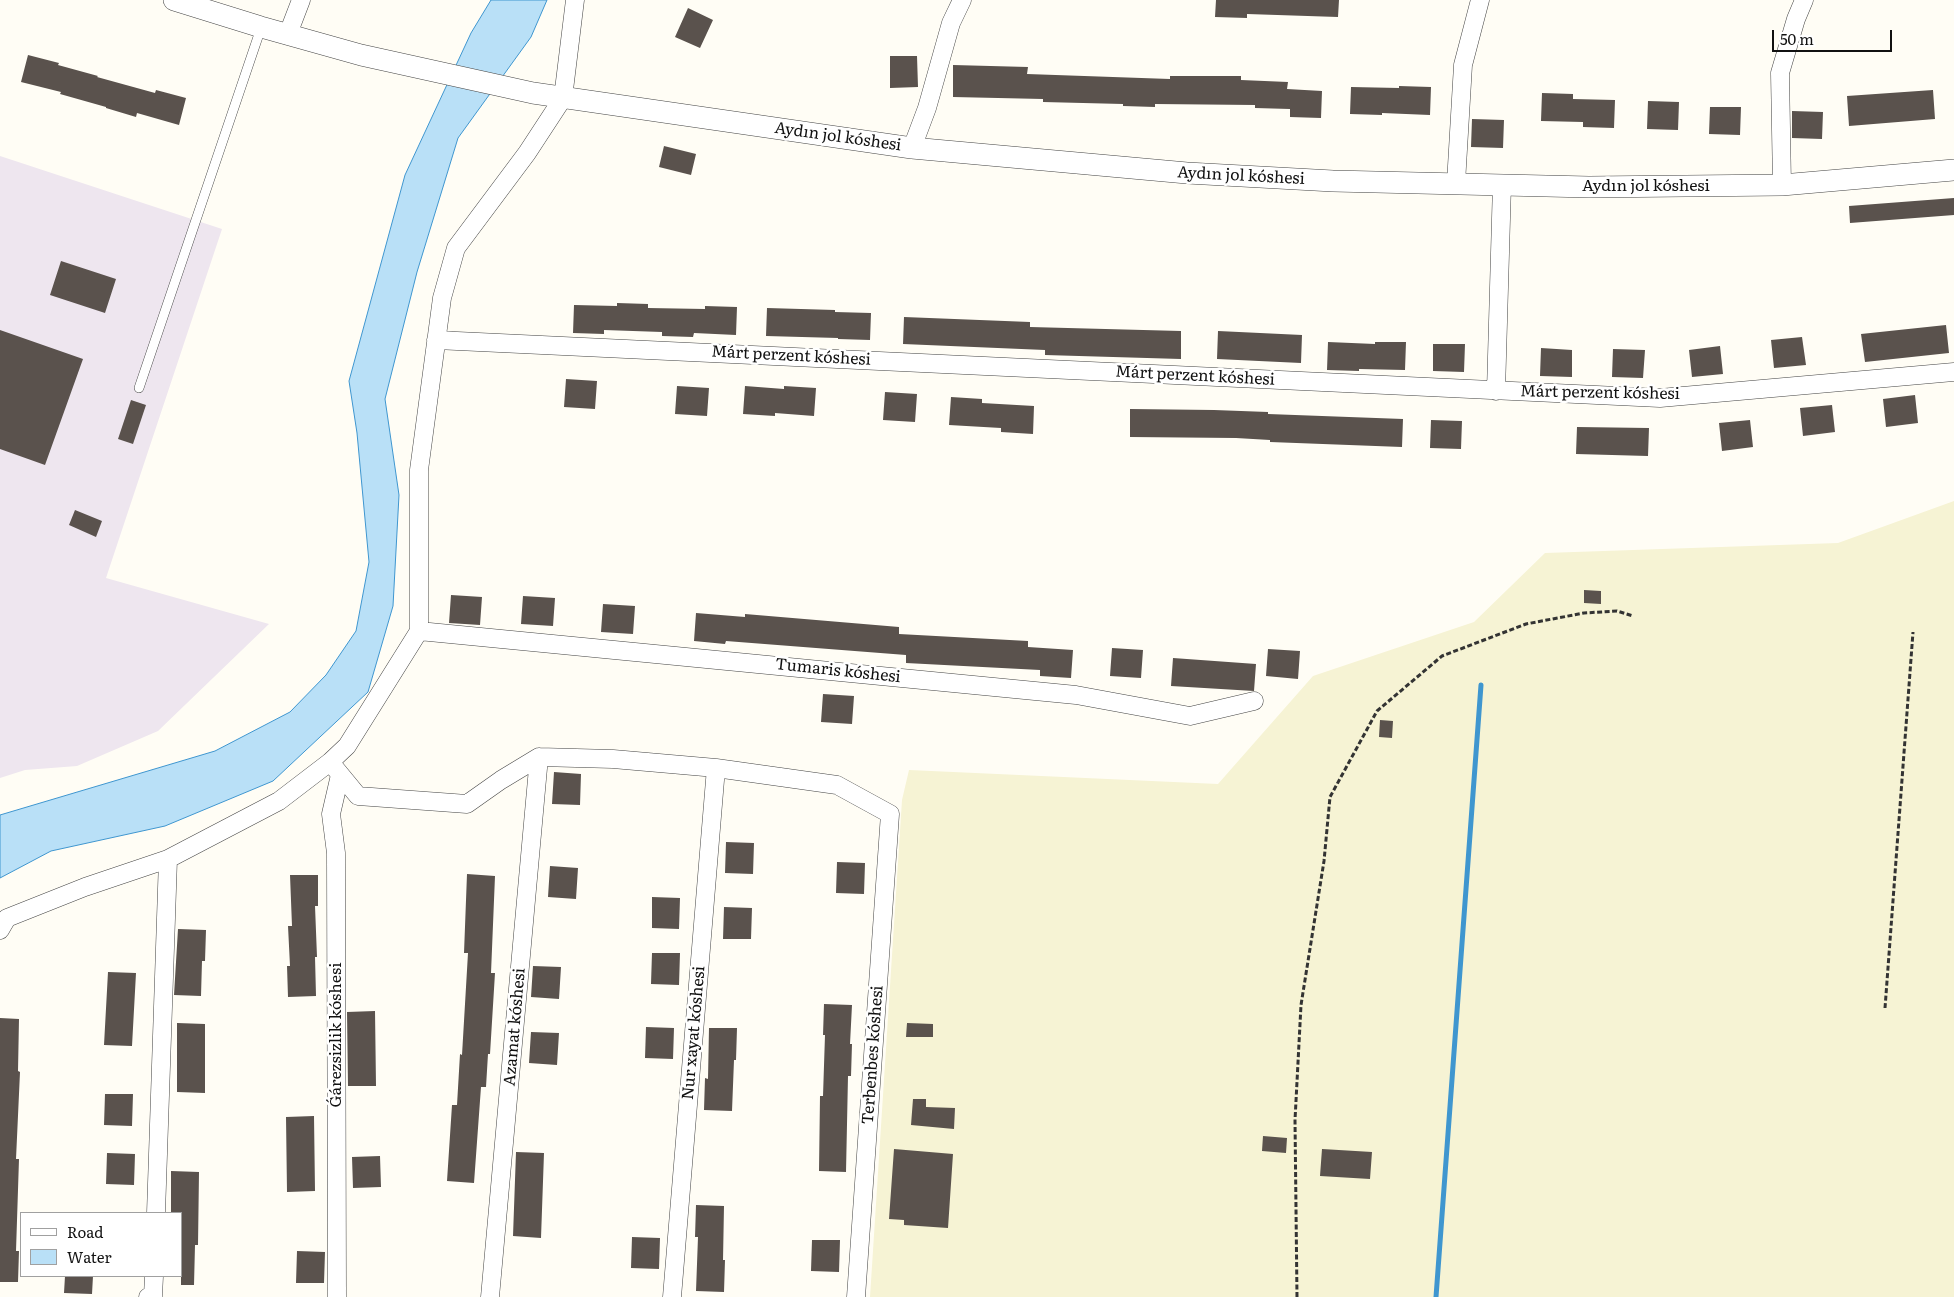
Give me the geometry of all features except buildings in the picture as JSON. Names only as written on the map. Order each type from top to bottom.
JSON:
[{"type":"street","points":[[174,0],[288,34],[301,0]]},
{"type":"street","points":[[0,930],[7,918],[85,887],[168,859],[279,801],[335,768],[419,631],[419,470],[442,298],[456,248],[527,153],[563,98],[575,0]]},
{"type":"street","points":[[912,148],[927,108],[951,22],[962,0]]},
{"type":"street","points":[[1456,182],[1463,65],[1480,0]]},
{"type":"street","points":[[1782,185],[1780,73],[1796,19],[1804,0]]},
{"type":"street","name":"Aydın jol kóshesi","points":[[288,34],[361,55],[533,94],[912,148],[1187,173],[1333,181],[1456,182],[1589,187],[1782,185],[1954,170]]},
{"type":"street","points":[[1496,391],[1502,184]]},
{"type":"street","name":"Márt perzent kóshesi","points":[[436,340],[1660,398],[1954,372]]},
{"type":"street","name":"Tumaris kóshesi","points":[[419,631],[1076,695],[1190,716],[1254,701]]},
{"type":"street","points":[[335,768],[358,796],[467,804],[501,780],[539,757],[613,759],[716,768]]},
{"type":"street","name":"Azamat kóshesi","points":[[490,1297],[539,757]]},
{"type":"street","name":"Ǵárezsizlik kóshesi","points":[[335,768],[331,814],[336,853],[337,1297]]},
{"type":"street","name":"Terbenbes kóshesi","points":[[716,768],[837,785],[890,814],[856,1297]]},
{"type":"street","name":"Nur xayat kóshesi","points":[[672,1297],[716,768]]},
{"type":"street","points":[[156,1212],[168,859]]},
{"type":"street","points":[[150,1296],[154,1277]]},
{"type":"lane","points":[[139,388],[261,27]]},
{"type":"path","points":[[1297,1297],[1294,1120],[1301,1005],[1324,861],[1330,797],[1377,711],[1442,656],[1526,624],[1584,614],[1617,611],[1633,616]]},
{"type":"path","points":[[1885,1008],[1913,632]]},
{"type":"shaded area","points":[[0,156],[222,229],[106,578],[269,624],[158,731],[77,766],[25,770],[0,778]]},
{"type":"shaded area","points":[[1954,501],[1954,1297],[870,1297],[902,800],[909,770],[1218,784],[1313,676],[1474,622],[1545,553],[1838,543]]},
{"type":"water","points":[[491,0],[547,0],[531,37],[458,138],[417,272],[385,399],[399,495],[393,606],[368,692],[273,781],[165,826],[51,851],[0,878],[0,815],[215,751],[290,712],[326,675],[356,631],[369,562],[357,433],[349,381],[405,175],[471,33]]},
{"type":"waterway","points":[[1436,1297],[1481,685]]}]
